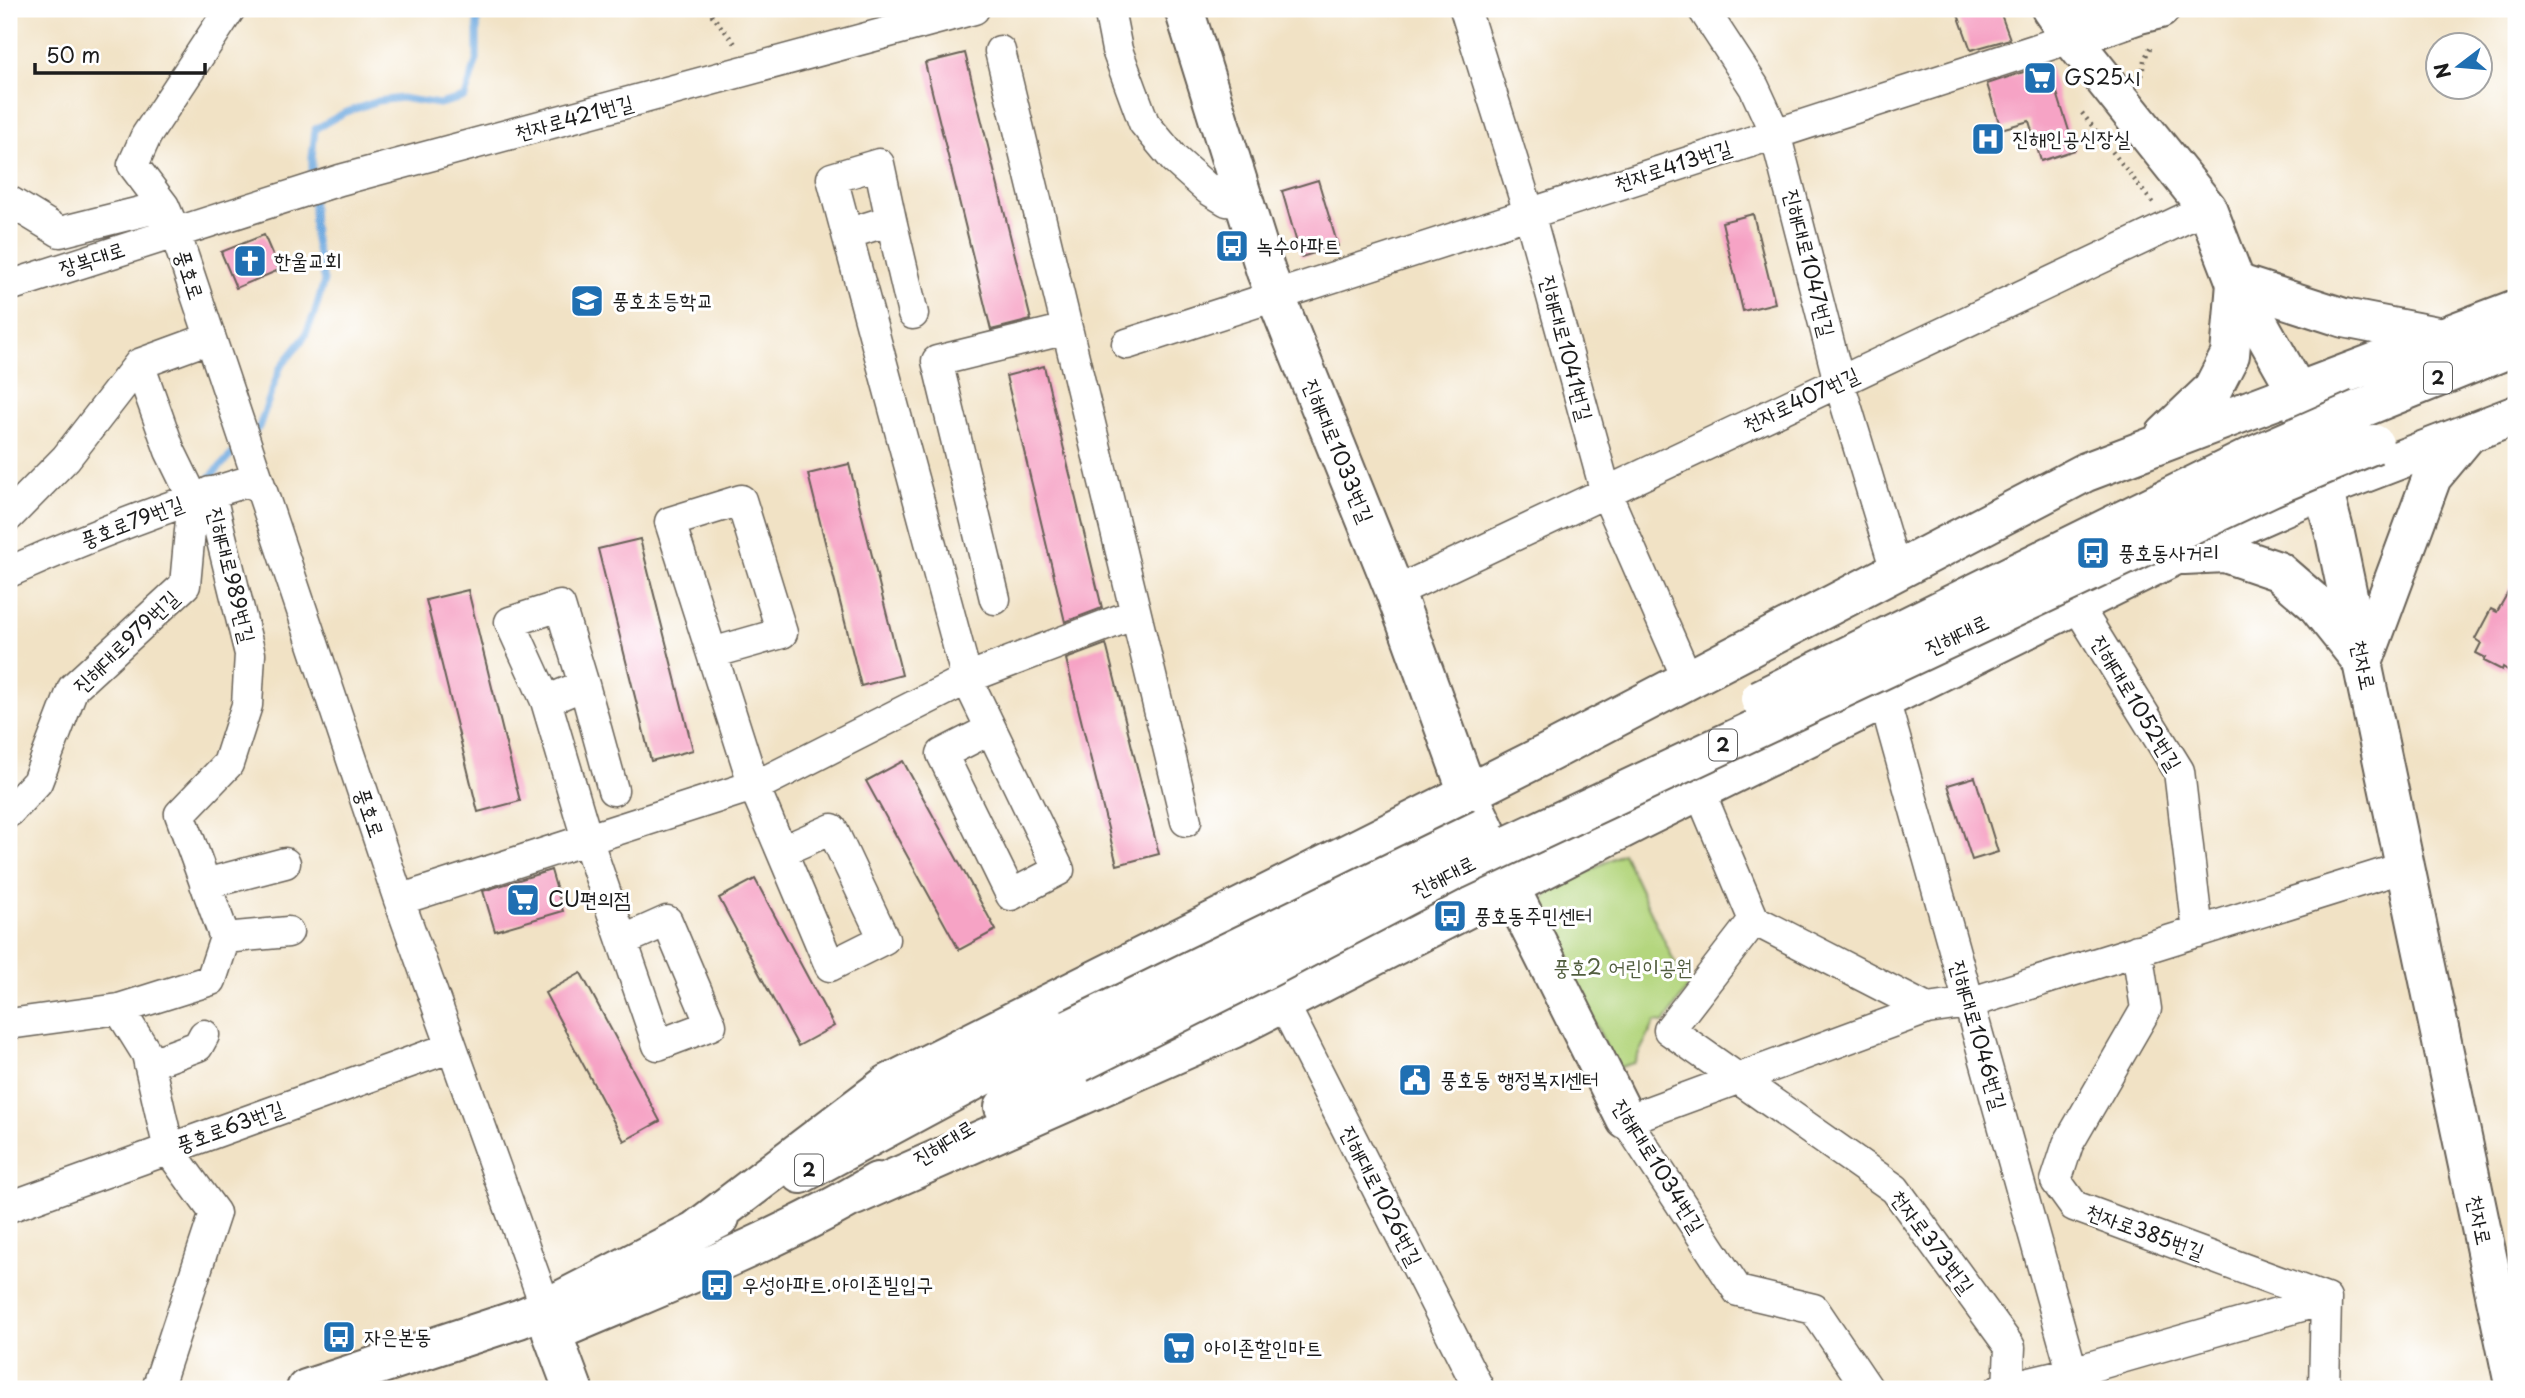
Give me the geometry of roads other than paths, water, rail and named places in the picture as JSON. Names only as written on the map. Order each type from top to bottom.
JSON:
[{"type":"main road","name":"진해대로1033번길","points":[[1184,9],[1275,295],[1395,592],[1468,793],[1509,887]]},
{"type":"main road","points":[[2061,23],[2160,9]]},
{"type":"main road","name":"천자로","points":[[2061,23],[2207,208],[2236,283],[2297,391],[2336,534],[2515,1389]]},
{"type":"main road","points":[[2153,446],[2211,390],[2218,379],[2230,355],[2236,283],[2344,318],[2442,337]]},
{"type":"main road","points":[[696,1230],[888,1084],[1468,793],[2086,471],[2516,309]]},
{"type":"main road","name":"진해대로","points":[[386,1389],[527,1343],[549,1320],[696,1230],[1075,1046],[1436,850],[1705,726],[2251,457],[2360,409],[2516,346]]},
{"type":"main road","name":"진해대로","points":[[306,1389],[519,1319],[549,1320],[729,1257],[854,1196],[1075,1046],[1272,967],[1456,870],[2272,487],[2374,444],[2516,390]]},
{"type":"main road","points":[[854,1196],[1232,1029],[1699,790],[2175,555],[2323,489],[2516,415]]},
{"type":"main road","points":[[2362,663],[2432,477],[2471,431]]},
{"type":"main road","points":[[2175,555],[2225,553],[2278,571],[2315,603],[2362,663]]},
{"type":"main road","name":"진해대로1034번길","points":[[1509,887],[1626,1120]]},
{"type":"main road","name":"풍호로","points":[[549,1320],[573,1389]]},
{"type":"street","points":[[9,201],[60,232],[170,219],[133,165],[146,136],[230,9]]},
{"type":"street","name":"천자로421번길","points":[[170,219],[298,195],[340,180],[974,9]]},
{"type":"street","points":[[1109,9],[1117,50],[1144,122],[1174,159],[1209,190],[1227,201],[1244,203]]},
{"type":"street","name":"진해대로1041번길","points":[[1465,9],[1529,213],[1606,493],[1688,680]]},
{"type":"street","name":"진해대로1047번길","points":[[1703,9],[1754,87],[1775,133],[1839,382],[1896,571]]},
{"type":"street","name":"천자로413번길","points":[[1127,344],[1775,133],[2061,23]]},
{"type":"street","points":[[1000,51],[1186,821]]},
{"type":"street","points":[[913,314],[879,164],[832,178],[967,679],[1059,870],[1011,895],[942,754],[991,729]]},
{"type":"street","name":"천자로407번길","points":[[1395,592],[2207,208]]},
{"type":"street","name":"장복대로","points":[[9,286],[170,219]]},
{"type":"street","name":"풍호로","points":[[170,219],[399,900],[549,1320]]},
{"type":"street","points":[[847,234],[891,220]]},
{"type":"street","points":[[995,599],[937,361],[1067,329]]},
{"type":"street","points":[[9,516],[66,458],[139,364],[210,338]]},
{"type":"street","points":[[139,364],[170,451],[202,495]]},
{"type":"street","name":"풍호로79번길","points":[[9,572],[105,530],[202,495],[257,479]]},
{"type":"street","name":"진해대로979번길","points":[[9,811],[37,782],[74,688],[185,585],[202,495]]},
{"type":"street","name":"진해대로989번길","points":[[202,495],[250,654],[247,705],[228,764],[180,814],[225,938]]},
{"type":"street","points":[[712,653],[782,633],[741,500],[670,522],[754,786],[782,851]]},
{"type":"street","name":"진해대로1052번길","points":[[2076,604],[2179,771],[2198,932]]},
{"type":"street","points":[[613,790],[561,607],[510,622],[546,701],[587,839],[622,942]]},
{"type":"street","points":[[399,900],[754,786],[967,679],[1135,614]]},
{"type":"street","points":[[546,701],[584,685]]},
{"type":"street","name":"진해대로1046번길","points":[[1884,699],[2075,1380]]},
{"type":"street","points":[[1699,790],[1754,920],[1927,1009]]},
{"type":"street","points":[[205,884],[285,863]]},
{"type":"street","points":[[1626,1120],[1927,1009],[1969,1003],[2405,867]]},
{"type":"street","name":"천자로373번길","points":[[1754,920],[1669,1030],[1895,1189],[2010,1347],[2005,1389],[2075,1380],[2326,1299]]},
{"type":"street","points":[[9,1024],[119,1009],[211,981],[225,938],[288,932]]},
{"type":"street","name":"천자로385번길","points":[[2137,950],[2147,1009],[2068,1143],[2056,1181],[2074,1206],[2326,1299]]},
{"type":"street","name":"진해대로1026번길","points":[[1283,1003],[1479,1389]]},
{"type":"street","points":[[119,1009],[148,1054],[169,1150],[215,1213],[157,1389]]},
{"type":"street","points":[[149,1064],[198,1046],[204,1035]]},
{"type":"street","name":"풍호로63번길","points":[[9,1207],[452,1047]]},
{"type":"street","name":"진해대로1034번길","points":[[1626,1120],[1738,1291],[1814,1309],[1868,1389]]},
{"type":"street","points":[[2324,1389],[2326,1299]]},
{"type":"waterway","points":[[312,182],[315,129],[344,113],[378,101],[401,98],[439,104],[465,97],[477,59],[477,9]]},
{"type":"waterway","points":[[252,435],[259,427],[280,368],[304,338],[324,281],[314,236],[313,197]]},
{"type":"waterway","points":[[211,476],[238,448]]},
{"type":"place","name":"GS25시","points":[[2040,78]]},
{"type":"place","name":"진해인공신장실","points":[[1988,139]]},
{"type":"place","name":"녹수아파트","points":[[1232,246]]},
{"type":"place","name":"한울교회","points":[[250,261]]},
{"type":"place","name":"풍호초등학교","points":[[587,301]]},
{"type":"place","name":"풍호동사거리","points":[[2093,553]]},
{"type":"place","name":"CU편의점","points":[[523,900]]},
{"type":"place","name":"풍호동주민센터","points":[[1450,916]]},
{"type":"place","name":"풍호동 행정복지센터","points":[[1415,1080]]},
{"type":"place","name":"우성아파트.아이존빌입구","points":[[717,1285]]},
{"type":"place","name":"자은본동","points":[[339,1337]]},
{"type":"place","name":"아이존할인마트","points":[[1179,1348]]},
{"type":"park label","name":"풍호2 어린이공원","points":[[1623,968]]}]
